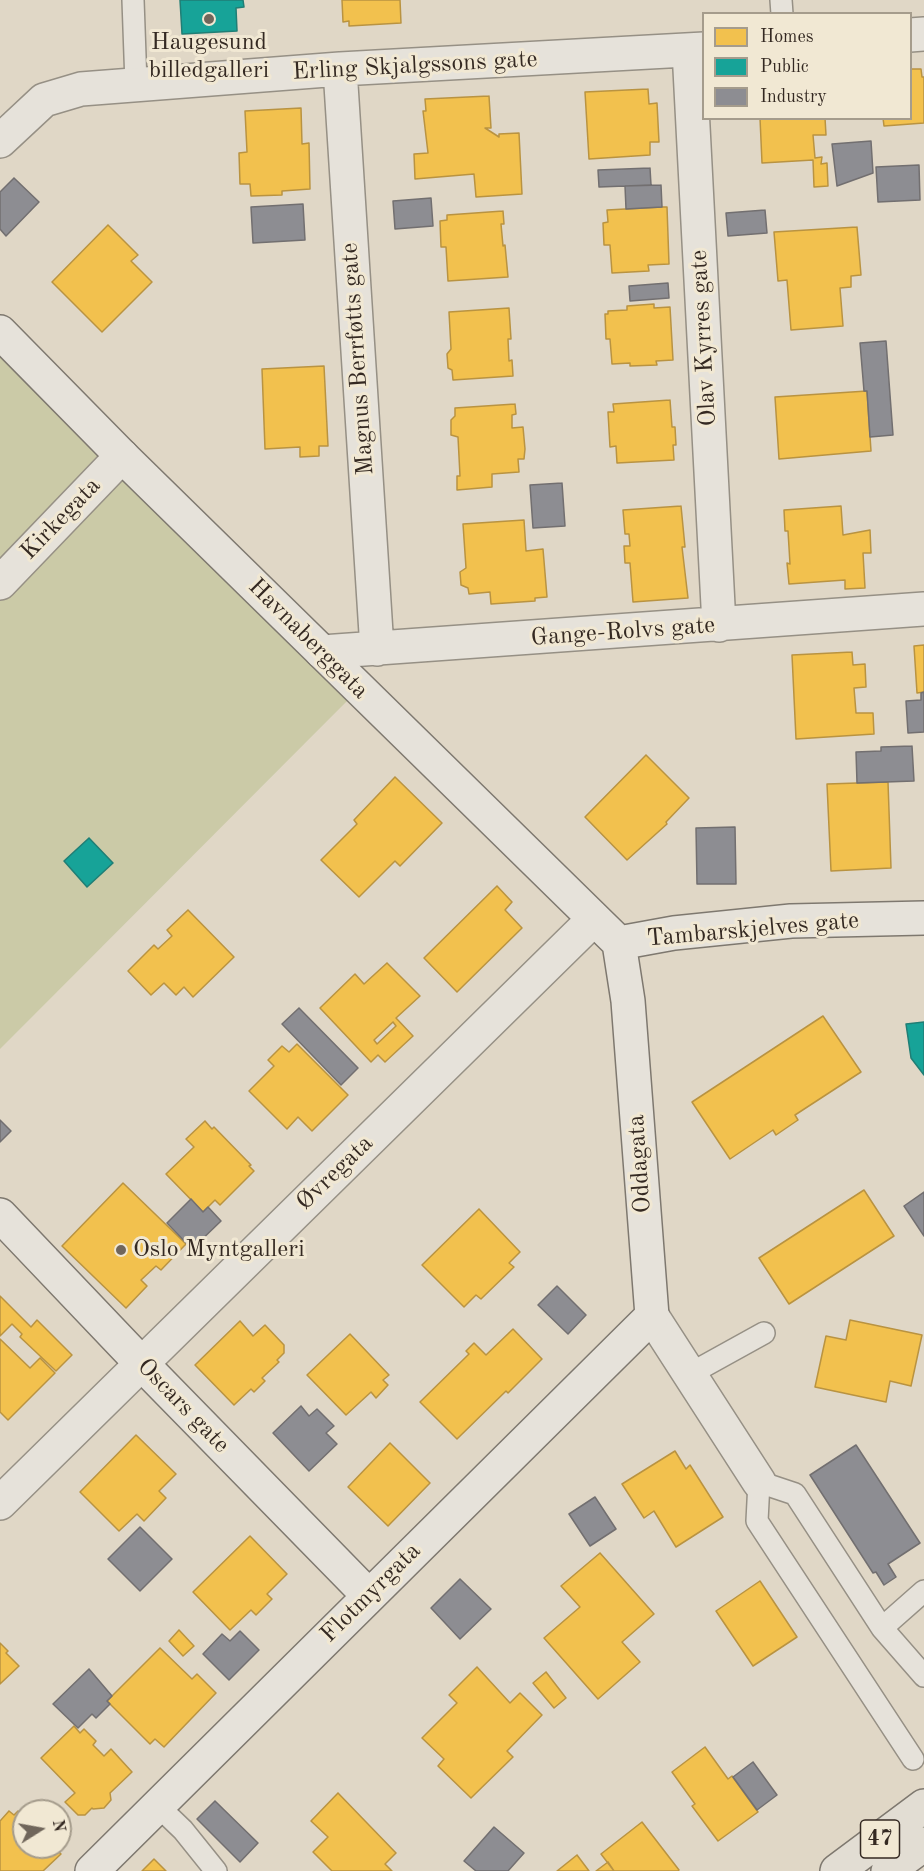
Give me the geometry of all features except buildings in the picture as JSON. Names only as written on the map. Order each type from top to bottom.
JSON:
[{"type":"main road","name":"47","points":[[837,1871],[924,1806]]},
{"type":"main road","name":"47","points":[[888,1871],[924,1844]]},
{"type":"street","name":"Erling Skjalgssons gate","points":[[0,141],[44,100],[81,89],[340,69],[696,50]]},
{"type":"street","name":"Olav Kyrres gate","points":[[696,50],[719,625]]},
{"type":"street","name":"Magnus Berrføtts gate","points":[[340,69],[377,649]]},
{"type":"street","name":"Havnaberggata","points":[[0,332],[122,456],[619,943]]},
{"type":"street","name":"Kirkegata","points":[[0,583],[122,456]]},
{"type":"street","name":"Gange-Rolvs gate","points":[[322,652],[924,609]]},
{"type":"street","name":"Tambarskjelves gate","points":[[619,943],[674,933],[791,921],[924,918]]},
{"type":"street","name":"Øvregata","points":[[0,1503],[594,919]]},
{"type":"street","name":"Oddagata","points":[[619,943],[628,1001],[652,1316],[759,1482]]},
{"type":"street","name":"Oscars gate","points":[[0,1215],[368,1595]]},
{"type":"street","name":"Flotmyrgata","points":[[92,1871],[652,1316]]},
{"type":"lane","points":[[133,0],[136,84]]},
{"type":"lane","points":[[688,1375],[764,1333]]},
{"type":"lane","points":[[913,1759],[757,1521],[759,1482],[795,1494],[882,1628],[924,1676]]},
{"type":"lane","points":[[882,1628],[924,1591]]},
{"type":"lane","points":[[158,1806],[183,1830],[216,1871]]},
{"type":"green space","points":[[0,332],[359,689],[0,1049]]},
{"type":"place","name":"Haugesund billedgalleri","points":[[209,19]]},
{"type":"place","name":"Oslo Myntgalleri","points":[[121,1250]]}]
